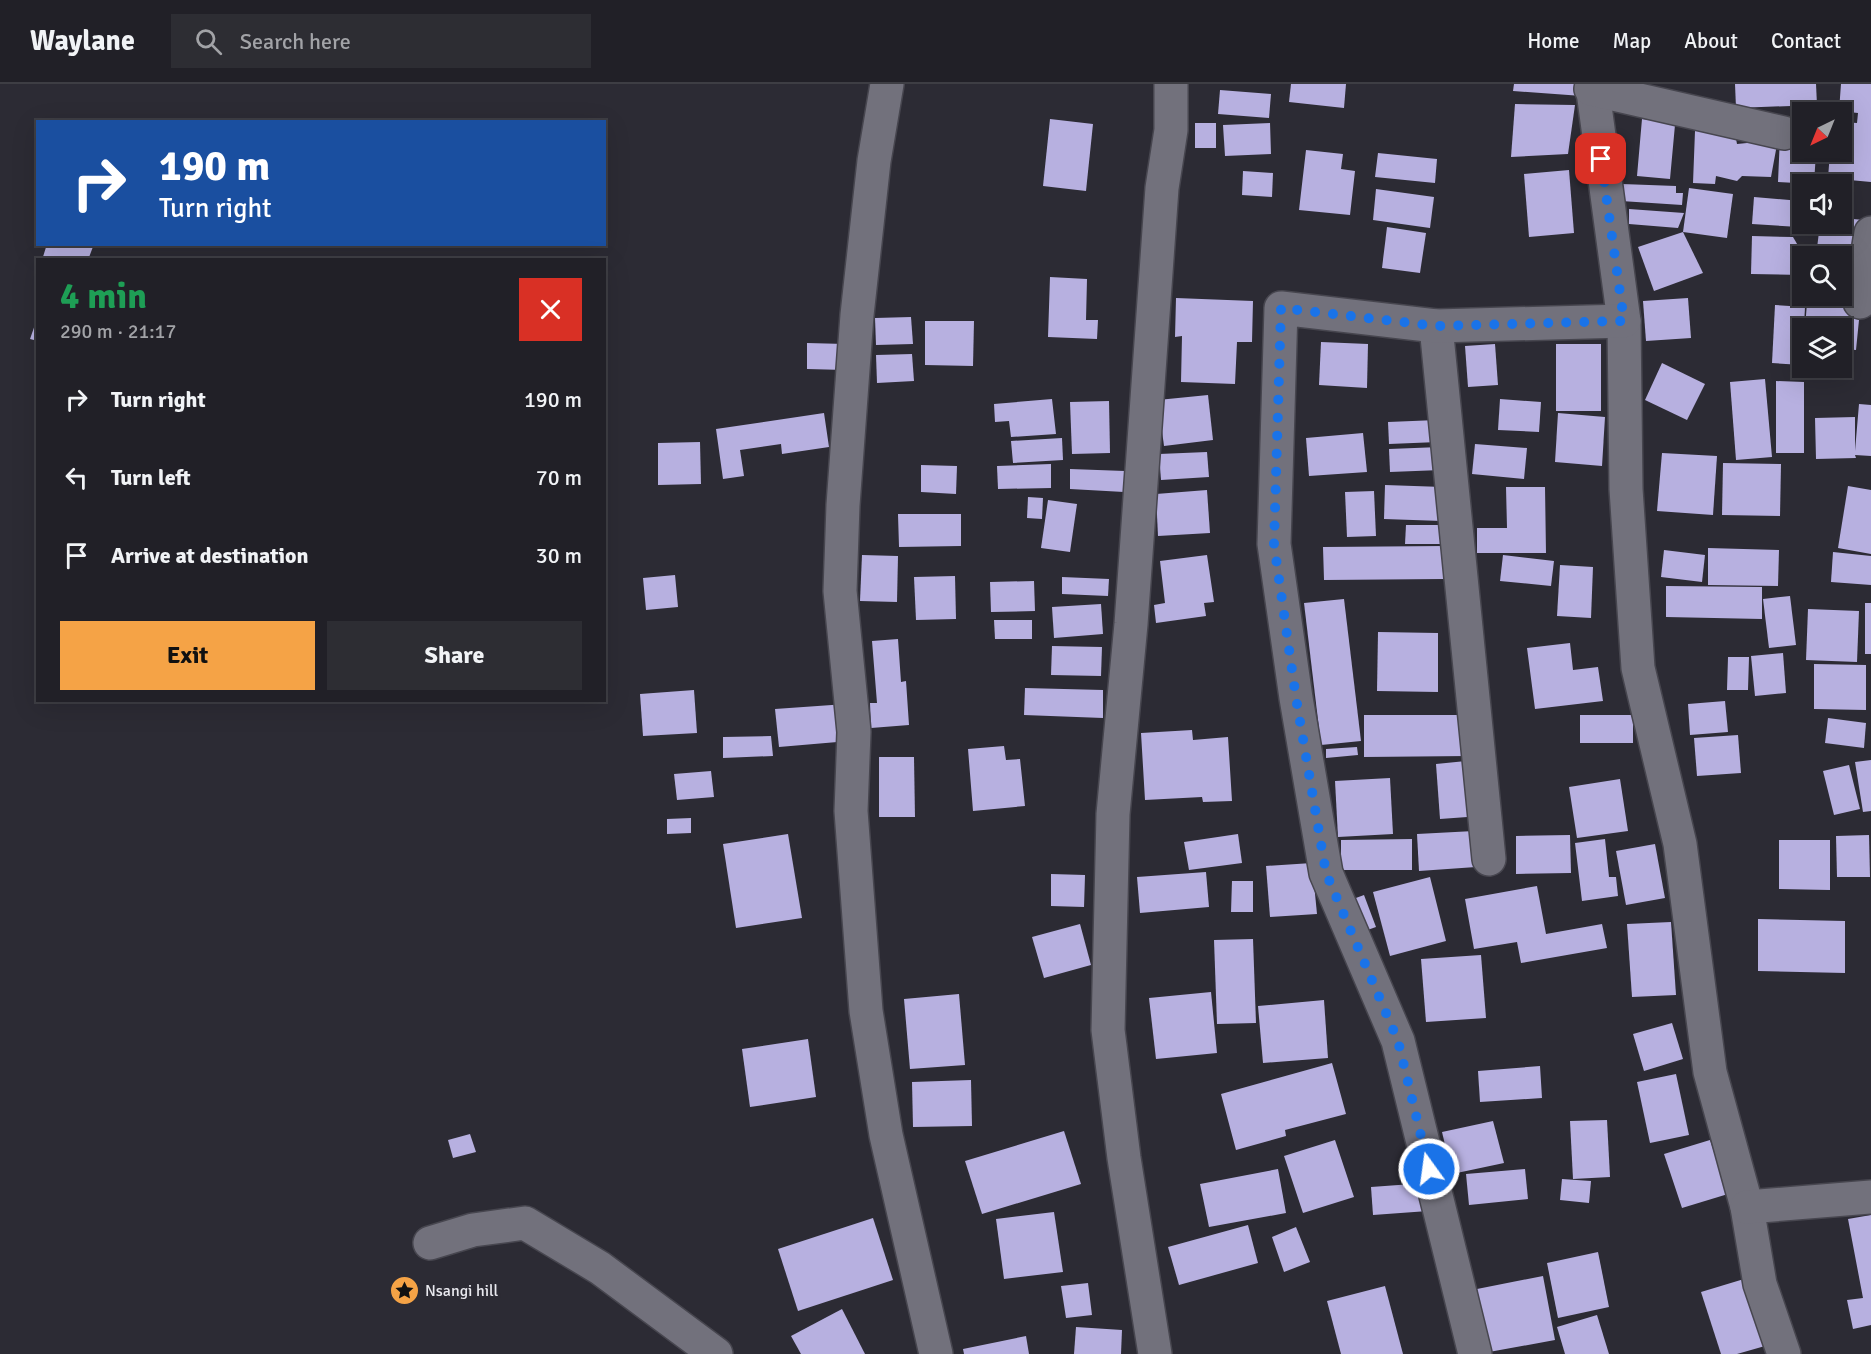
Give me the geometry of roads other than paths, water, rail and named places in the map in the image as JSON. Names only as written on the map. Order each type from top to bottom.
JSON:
[{"type":"street","points":[[887,84],[874,161],[857,315],[843,505],[840,591],[854,732],[851,811],[866,1011],[886,1135],[936,1354]]},
{"type":"street","points":[[1155,1354],[1124,1158],[1107,1030],[1113,814],[1131,624],[1162,188],[1171,130],[1171,84]]},
{"type":"street","points":[[1784,133],[1592,87],[1624,321],[1626,489],[1638,668],[1680,844],[1710,1072],[1747,1207],[1760,1284],[1784,1354]]},
{"type":"street","points":[[1860,302],[1871,233]]},
{"type":"street","points":[[1474,1354],[1398,1041],[1326,873],[1296,698],[1274,544],[1281,308],[1436,326],[1624,321]]},
{"type":"street","points":[[1436,326],[1488,859]]},
{"type":"street","points":[[1747,1207],[1871,1197]]},
{"type":"street","points":[[430,1243],[473,1230],[525,1223],[600,1268],[716,1354]]},
{"type":"place","name":"Nsangi hill","points":[[404,1291]]}]
